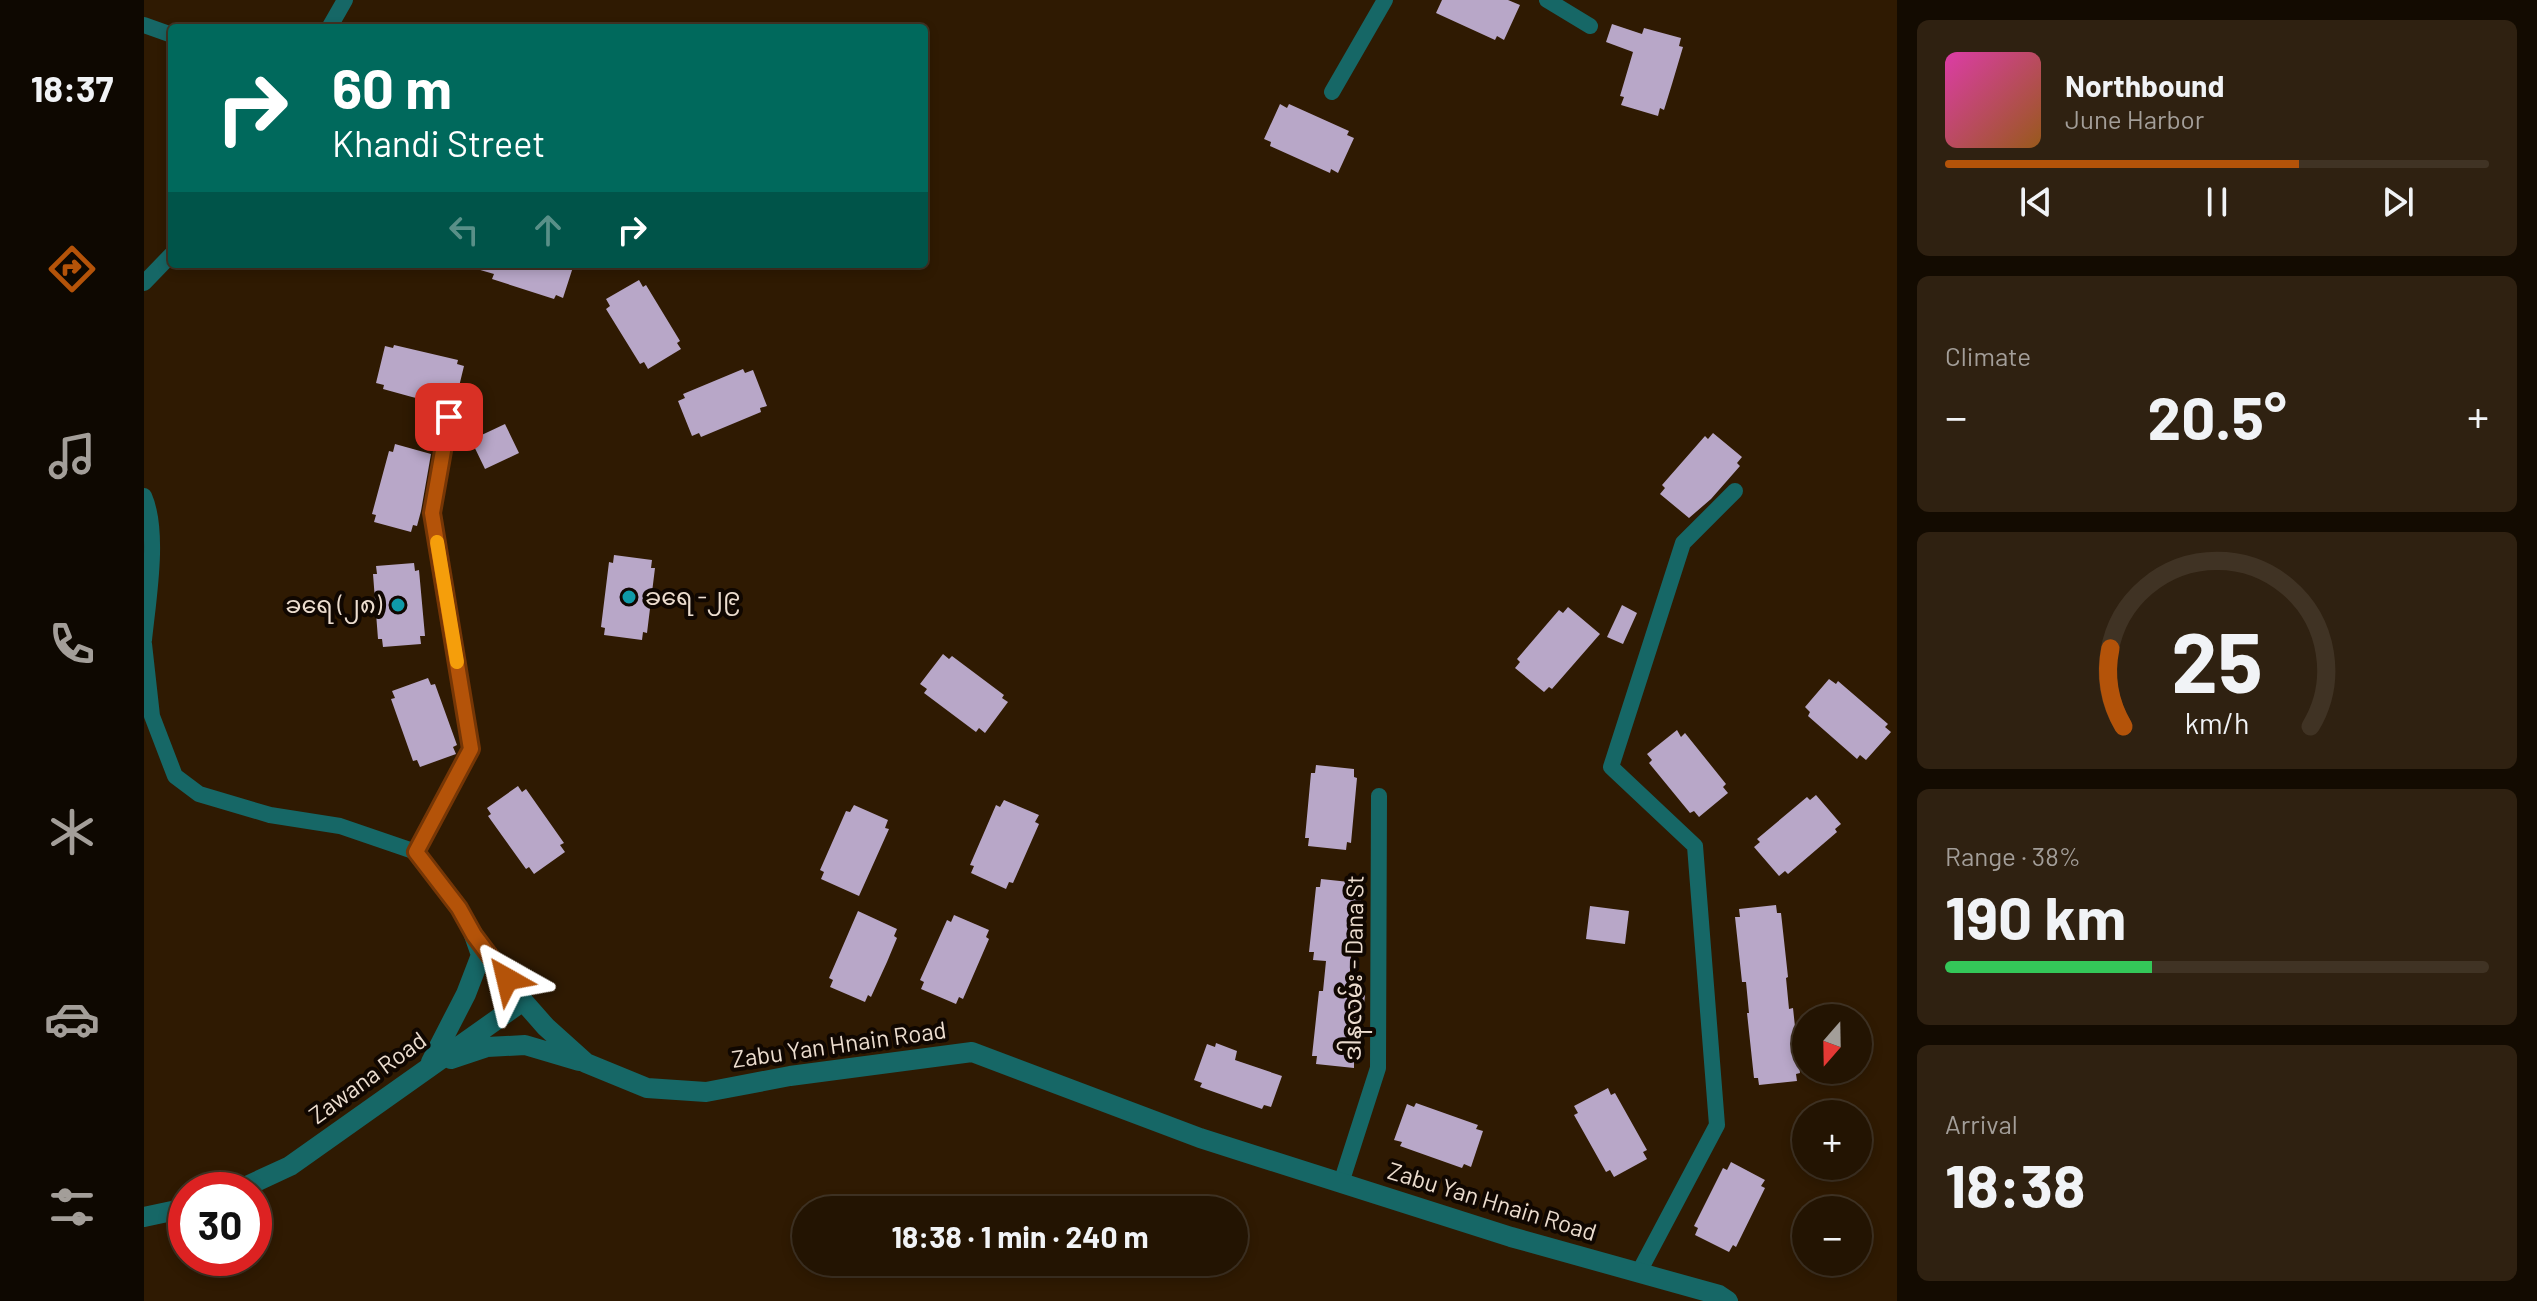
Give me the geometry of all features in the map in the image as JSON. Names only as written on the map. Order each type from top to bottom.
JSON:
[{"type":"street","points":[[331,24],[345,0]]},
{"type":"street","points":[[1332,92],[1385,0]]},
{"type":"street","points":[[1547,0],[1590,26]]},
{"type":"street","points":[[144,25],[168,34]]},
{"type":"street","points":[[144,283],[168,258]]},
{"type":"street","points":[[144,496],[151,511],[151,575],[144,642],[152,716],[175,776],[199,794],[270,815],[340,826],[416,852],[471,749],[432,513],[449,417]]},
{"type":"street","points":[[1639,1272],[1717,1125],[1695,846],[1611,767],[1683,543],[1735,491]]},
{"type":"street","name":"ဒါနလမ်း - Dana St","points":[[1341,1183],[1378,1068],[1379,796]]},
{"type":"street","name":"Zabu Yan Hnain Road","points":[[416,852],[523,1001],[546,1027],[586,1063],[647,1088],[706,1092],[790,1076],[972,1052],[1200,1138],[1511,1237],[1719,1295],[1728,1301]]},
{"type":"street","points":[[428,1067],[466,994],[481,955],[474,935]]},
{"type":"street","name":"Zawana Road","points":[[272,1174],[290,1166],[523,1001]]},
{"type":"street","points":[[428,1067],[487,1047],[525,1045],[586,1063]]},
{"type":"street","points":[[144,1217],[168,1212]]},
{"type":"building","points":[[1442,0],[1508,0],[1520,5],[1504,40],[1497,36],[1495,40],[1436,13]]},
{"type":"building","points":[[1612,24],[1642,34],[1644,28],[1681,38],[1679,46],[1683,47],[1664,110],[1660,108],[1658,116],[1621,105],[1624,97],[1620,96],[1633,52],[1606,42]]},
{"type":"building","points":[[1280,104],[1287,108],[1289,104],[1349,131],[1347,135],[1354,138],[1338,173],[1331,169],[1330,173],[1270,146],[1271,142],[1264,139]]},
{"type":"building","points":[[473,268],[573,268],[563,298],[556,295],[554,299],[492,279],[494,274]]},
{"type":"building","points":[[639,280],[643,287],[646,285],[680,341],[677,343],[681,349],[648,369],[644,362],[640,364],[606,309],[610,306],[606,299]]},
{"type":"building","points":[[394,345],[458,360],[457,364],[464,366],[455,403],[447,401],[446,405],[412,397],[383,389],[384,385],[376,383],[385,346],[393,348]]},
{"type":"building","points":[[743,369],[745,373],[753,370],[767,406],[760,408],[761,412],[701,437],[699,433],[692,436],[678,401],[685,398],[683,394]]},
{"type":"building","points":[[505,424],[519,453],[485,469],[471,440]]},
{"type":"building","points":[[1713,433],[1742,457],[1737,463],[1740,466],[1711,499],[1689,518],[1660,494],[1665,488],[1662,485],[1705,436],[1708,439]]},
{"type":"building","points":[[395,444],[431,454],[421,511],[417,526],[413,525],[411,532],[374,522],[376,515],[372,514],[389,451],[393,452]]},
{"type":"building","name":"ခရေ -၂၉","points":[[614,555],[652,560],[651,568],[655,568],[647,633],[643,632],[642,640],[604,635],[605,628],[601,627],[609,562],[613,563]]},
{"type":"building","name":"ခရေ (၂၈)","points":[[414,563],[415,571],[419,570],[425,636],[420,636],[421,644],[383,647],[382,639],[378,639],[373,574],[377,574],[376,566]]},
{"type":"building","points":[[1622,605],[1637,613],[1623,644],[1607,637]]},
{"type":"building","points":[[1568,607],[1600,634],[1552,689],[1549,687],[1544,692],[1515,668],[1520,662],[1517,659],[1559,610],[1563,613]]},
{"type":"building","points":[[943,654],[949,659],[952,656],[1004,695],[1002,698],[1008,702],[985,733],[979,728],[976,732],[924,693],[927,689],[920,684]]},
{"type":"building","points":[[428,678],[431,685],[435,684],[457,745],[453,747],[456,754],[420,767],[417,760],[413,761],[391,699],[395,698],[392,691]]},
{"type":"building","points":[[1829,679],[1836,684],[1838,681],[1888,724],[1885,727],[1891,732],[1866,760],[1860,755],[1857,759],[1808,716],[1810,712],[1805,707]]},
{"type":"building","points":[[1677,730],[1681,737],[1685,733],[1726,784],[1723,787],[1728,793],[1699,817],[1694,811],[1690,813],[1649,763],[1652,760],[1647,754]]},
{"type":"building","points":[[1316,765],[1354,769],[1354,777],[1357,778],[1351,843],[1347,842],[1346,850],[1308,846],[1309,838],[1305,838],[1311,773],[1315,773]]},
{"type":"building","points":[[518,786],[522,792],[526,789],[564,843],[560,845],[565,852],[534,874],[529,867],[526,869],[488,816],[491,814],[487,808]]},
{"type":"building","points":[[1816,795],[1841,824],[1835,829],[1837,832],[1788,874],[1785,871],[1779,876],[1754,847],[1760,842],[1757,839],[1807,797],[1810,800]]},
{"type":"building","points":[[1004,800],[1039,815],[1035,822],[1039,824],[1013,883],[1009,882],[1006,889],[971,873],[974,866],[970,865],[996,805],[1000,807]]},
{"type":"building","points":[[854,805],[888,820],[885,828],[889,829],[859,896],[821,879],[824,872],[820,870],[846,811],[850,812]]},
{"type":"building","points":[[1321,879],[1359,883],[1358,891],[1362,892],[1349,986],[1362,987],[1361,995],[1365,995],[1358,1060],[1354,1060],[1354,1068],[1316,1064],[1317,1056],[1312,1056],[1319,991],[1323,991],[1326,961],[1313,960],[1314,952],[1309,952],[1316,887],[1320,887]]},
{"type":"building","points":[[1776,905],[1777,913],[1781,913],[1789,1009],[1792,1008],[1792,1082],[1759,1085],[1758,1078],[1754,1078],[1746,982],[1742,982],[1735,917],[1740,917],[1739,909]]},
{"type":"building","points":[[1590,906],[1629,911],[1625,944],[1586,939]]},
{"type":"building","points":[[858,911],[897,929],[894,936],[897,938],[887,962],[871,997],[868,995],[865,1002],[830,987],[833,980],[829,978]]},
{"type":"building","points":[[954,915],[989,930],[986,937],[989,939],[963,999],[959,997],[956,1004],[921,989],[924,982],[920,980],[947,920],[951,922]]},
{"type":"building","points":[[1216,1043],[1237,1051],[1235,1060],[1282,1076],[1271,1107],[1264,1105],[1262,1109],[1200,1087],[1202,1083],[1194,1080],[1207,1044],[1215,1047]]},
{"type":"building","points":[[1608,1088],[1611,1095],[1615,1093],[1647,1150],[1643,1152],[1647,1159],[1614,1177],[1610,1170],[1606,1172],[1574,1115],[1578,1113],[1574,1106]]},
{"type":"building","points":[[1416,1103],[1478,1125],[1476,1129],[1483,1131],[1471,1167],[1464,1164],[1462,1168],[1400,1146],[1402,1142],[1394,1140],[1407,1104],[1414,1107]]},
{"type":"building","points":[[1731,1162],[1765,1180],[1761,1186],[1765,1188],[1736,1247],[1733,1245],[1729,1252],[1695,1235],[1698,1228],[1694,1226],[1723,1168],[1727,1170]]},
{"type":"slow traffic","points":[[437,542],[457,662]]},
{"type":"place","name":"ခရေ -၂၉","points":[[629,597]]},
{"type":"place","name":"ခရေ (၂၈)","points":[[398,605]]},
{"type":"route","points":[[449,417],[432,513],[471,749],[416,852],[507,979]]}]
